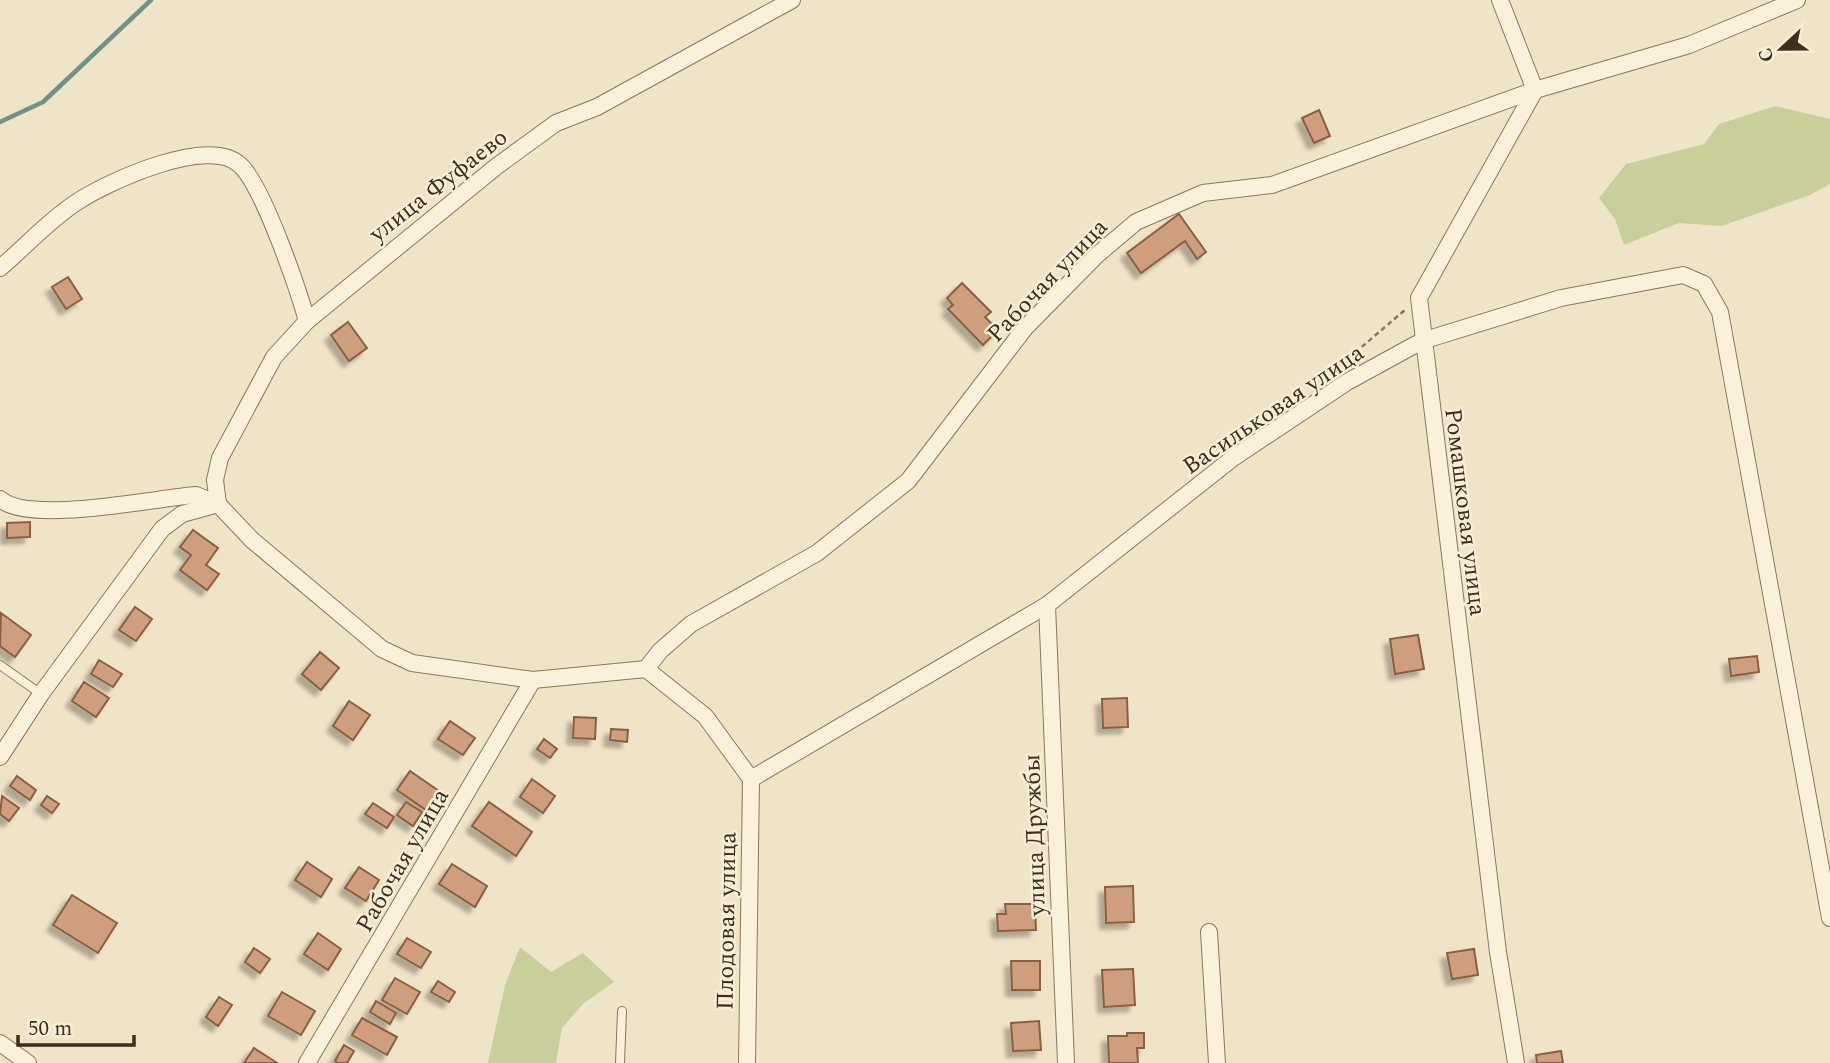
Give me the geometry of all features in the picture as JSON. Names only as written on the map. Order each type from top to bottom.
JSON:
[{"type":"street","name":"улица Фуфаево","points":[[218,504],[215,480],[220,458],[274,357],[307,321],[497,166],[556,123],[597,107],[792,0]]},
{"type":"street","points":[[1500,0],[1535,90]]},
{"type":"street","name":"Рабочая улица","points":[[646,669],[660,651],[691,624],[817,552],[908,481],[1025,328],[1097,255],[1136,222],[1203,193],[1272,185],[1535,90],[1689,45],[1797,0]]},
{"type":"street","name":"Ромашковая улица","points":[[1516,1063],[1498,952],[1422,341],[1419,298],[1535,90]]},
{"type":"street","points":[[0,268],[76,203],[120,180],[194,154],[223,156],[240,165],[266,208],[307,321]]},
{"type":"street","name":"Васильковая улица","points":[[751,779],[1047,605],[1233,458],[1346,382],[1422,341],[1562,298],[1683,275],[1704,284],[1720,312],[1830,918]]},
{"type":"street","points":[[0,499],[5,504],[43,510],[196,495],[218,504],[252,540],[382,649],[412,663],[533,680],[646,669],[705,716],[751,779]]},
{"type":"street","points":[[0,757],[41,694],[163,529],[182,514],[218,504]]},
{"type":"street","name":"улица Дружбы","points":[[1047,605],[1066,1063]]},
{"type":"street","name":"Рабочая улица","points":[[307,1063],[533,680]]},
{"type":"street","name":"Плодовая улица","points":[[747,1063],[751,779]]},
{"type":"street","points":[[1209,932],[1217,1063]]},
{"type":"street","points":[[0,1044],[28,1063]]},
{"type":"lane","points":[[0,665],[41,694]]},
{"type":"lane","points":[[621,1063],[622,1011]]},
{"type":"green space","points":[[1775,106],[1830,119],[1830,184],[1810,195],[1722,226],[1679,223],[1624,245],[1615,219],[1599,198],[1626,164],[1704,144],[1719,124]]},
{"type":"green space","points":[[520,947],[551,972],[583,953],[614,982],[584,1003],[562,1028],[556,1063],[488,1063],[505,985]]},
{"type":"building","points":[[1319,110],[1330,136],[1314,143],[1302,118]]},
{"type":"building","points":[[1179,214],[1206,252],[1197,259],[1185,241],[1141,273],[1127,253]]},
{"type":"building","points":[[68,277],[82,299],[66,309],[52,287]]},
{"type":"building","points":[[962,283],[991,312],[985,317],[998,330],[983,345],[948,309],[953,305],[947,298]]},
{"type":"building","points":[[348,322],[367,348],[349,361],[331,335]]},
{"type":"building","points":[[30,522],[30,537],[7,538],[7,523]]},
{"type":"building","points":[[193,530],[218,548],[206,565],[219,574],[207,590],[180,570],[191,555],[180,547]]},
{"type":"building","points":[[135,607],[152,619],[136,641],[119,630]]},
{"type":"building","points":[[1,613],[31,635],[15,657],[0,646]]},
{"type":"building","points":[[1418,635],[1424,669],[1395,674],[1390,639]]},
{"type":"building","points":[[320,652],[339,668],[321,690],[302,674]]},
{"type":"building","points":[[1757,656],[1759,672],[1731,676],[1729,659]]},
{"type":"building","points":[[99,660],[122,674],[113,687],[91,674]]},
{"type":"building","points":[[84,682],[109,698],[96,717],[72,701]]},
{"type":"building","points":[[1127,698],[1128,727],[1103,728],[1102,699]]},
{"type":"building","points":[[349,701],[370,715],[353,740],[333,726]]},
{"type":"building","points":[[574,717],[596,718],[595,739],[573,738]]},
{"type":"building","points":[[450,721],[475,738],[463,755],[438,739]]},
{"type":"building","points":[[611,729],[628,730],[627,742],[610,740]]},
{"type":"building","points":[[544,739],[557,749],[550,758],[537,749]]},
{"type":"building","points":[[410,771],[439,791],[426,810],[397,790]]},
{"type":"building","points":[[17,776],[36,790],[30,800],[10,786]]},
{"type":"building","points":[[532,779],[555,796],[543,813],[520,797]]},
{"type":"building","points":[[2,796],[19,808],[9,821],[0,814]]},
{"type":"building","points":[[47,796],[59,804],[52,813],[41,805]]},
{"type":"building","points":[[406,802],[422,812],[413,826],[397,815]]},
{"type":"building","points":[[489,802],[532,832],[516,856],[472,826]]},
{"type":"building","points":[[373,803],[394,817],[387,828],[365,814]]},
{"type":"building","points":[[307,862],[332,879],[321,897],[295,880]]},
{"type":"building","points":[[452,864],[487,886],[475,907],[439,884]]},
{"type":"building","points":[[359,867],[379,880],[366,901],[345,888]]},
{"type":"building","points":[[1133,886],[1134,922],[1106,923],[1105,887]]},
{"type":"building","points":[[72,895],[117,923],[98,953],[53,925]]},
{"type":"building","points":[[1005,904],[1035,904],[1036,930],[998,931],[997,914],[1006,914]]},
{"type":"building","points":[[318,933],[341,949],[328,970],[304,954]]},
{"type":"building","points":[[407,938],[431,952],[421,968],[397,954]]},
{"type":"building","points":[[254,948],[270,959],[260,973],[245,962]]},
{"type":"building","points":[[1474,949],[1478,975],[1452,979],[1447,953]]},
{"type":"building","points":[[1011,961],[1040,961],[1040,990],[1012,990]]},
{"type":"building","points":[[1133,969],[1135,1005],[1104,1007],[1102,970]]},
{"type":"building","points":[[395,978],[420,992],[407,1014],[382,1000]]},
{"type":"building","points":[[438,981],[455,992],[449,1002],[431,992]]},
{"type":"building","points":[[282,992],[315,1011],[301,1035],[268,1016]]},
{"type":"building","points":[[219,997],[232,1005],[218,1026],[206,1017]]},
{"type":"building","points":[[376,1001],[396,1013],[390,1024],[370,1012]]},
{"type":"building","points":[[362,1018],[397,1037],[387,1055],[352,1035]]},
{"type":"building","points":[[1039,1021],[1041,1050],[1013,1051],[1011,1023]]},
{"type":"building","points":[[1127,1033],[1144,1033],[1144,1048],[1137,1048],[1138,1063],[1109,1063],[1108,1036],[1127,1036]]},
{"type":"building","points":[[344,1045],[354,1051],[347,1063],[338,1063],[335,1061]]},
{"type":"building","points":[[254,1048],[277,1063],[244,1063]]},
{"type":"building","points":[[1561,1051],[1563,1063],[1537,1063],[1536,1055]]},
{"type":"waterway","points":[[0,122],[43,102],[151,0]]}]
